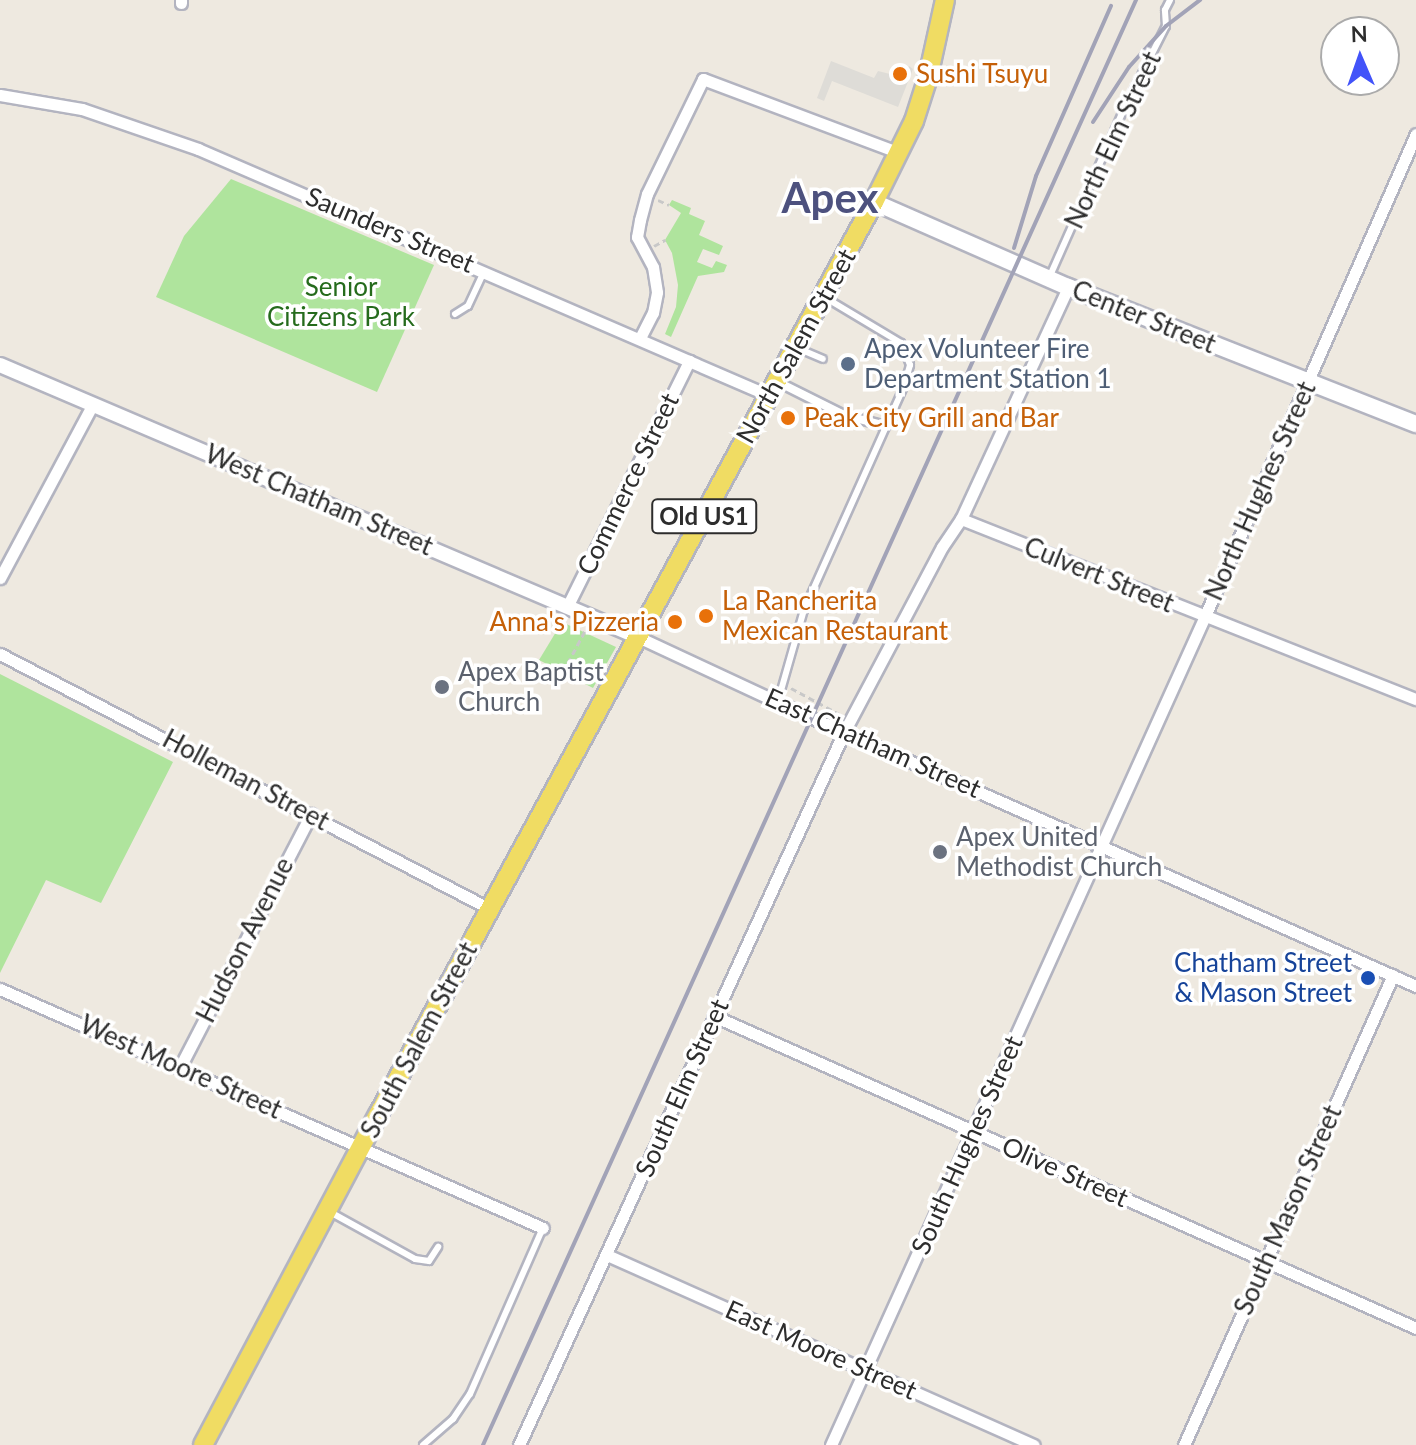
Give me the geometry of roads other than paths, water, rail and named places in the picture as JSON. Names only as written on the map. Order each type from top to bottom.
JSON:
[{"type":"main road","name":"North Salem Street","points":[[638,637],[900,153],[928,77],[945,0]]},
{"type":"main road","name":"Center Street","points":[[874,202],[1068,287],[1416,424]]},
{"type":"main road","name":"South Salem Street","points":[[210,1443],[361,1146],[638,637]]},
{"type":"street","points":[[640,338],[653,313],[657,292],[653,267],[637,237],[640,220],[647,194],[703,79],[900,153]]},
{"type":"street","name":"Saunders Street","points":[[0,95],[49,101],[141,127],[485,271],[689,361],[774,389]]},
{"type":"street","name":"North Hughes Street","points":[[1100,845],[1205,616],[1416,134]]},
{"type":"street","points":[[844,732],[942,547],[961,519],[1068,287]]},
{"type":"street","name":"Commerce Street","points":[[567,607],[689,361]]},
{"type":"street","name":"West Chatham Street","points":[[0,365],[638,637]]},
{"type":"street","points":[[774,389],[844,415],[886,426]]},
{"type":"street","points":[[0,578],[93,404]]},
{"type":"street","name":"Culvert Street","points":[[961,519],[1416,699]]},
{"type":"street","name":"East Chatham Street","points":[[638,637],[1416,986]]},
{"type":"street","name":"Holleman Street","points":[[0,654],[490,909]]},
{"type":"street","name":"South Elm Street","points":[[519,1445],[844,732]]},
{"type":"street","name":"Hudson Avenue","points":[[180,1067],[311,814]]},
{"type":"street","name":"South Hughes Street","points":[[831,1445],[1100,845]]},
{"type":"street","name":"South Mason Street","points":[[1184,1445],[1393,975]]},
{"type":"street","name":"West Moore Street","points":[[0,989],[361,1146]]},
{"type":"street","name":"Olive Street","points":[[714,1016],[1416,1328]]},
{"type":"street","points":[[361,1146],[543,1228]]},
{"type":"street","name":"East Moore Street","points":[[607,1255],[1034,1445]]},
{"type":"lane","name":"North Elm Street","points":[[1049,278],[1123,111],[1145,75],[1166,26],[1165,10],[1170,0]]},
{"type":"lane","points":[[455,314],[468,306],[485,271]]},
{"type":"lane","points":[[778,701],[804,610],[910,365],[905,347],[823,297]]},
{"type":"lane","points":[[796,348],[823,359]]},
{"type":"lane","points":[[327,1211],[415,1259],[429,1261],[438,1247]]},
{"type":"lane","points":[[423,1445],[453,1419],[470,1394],[543,1228]]},
{"type":"railway","points":[[483,1445],[1136,0]]},
{"type":"railway","points":[[1093,122],[1129,67],[1166,26],[1200,0]]},
{"type":"railway","points":[[1014,248],[1036,176],[1111,6]]},
{"type":"place","name":"Sushi Tsuyu","points":[[900,74]]},
{"type":"place","name":"Apex Volunteer Fire Department Station 1","points":[[848,364]]},
{"type":"place","name":"Peak City Grill and Bar","points":[[788,418]]},
{"type":"place","name":"La Rancherita Mexican Restaurant","points":[[706,616]]},
{"type":"place","name":"Anna's Pizzeria","points":[[675,622]]},
{"type":"place","name":"Apex Baptist Church","points":[[442,687]]},
{"type":"place","name":"Apex United Methodist Church","points":[[940,852]]},
{"type":"place","name":"Chatham Street & Mason Street","points":[[1368,978]]},
{"type":"district","name":"Apex","points":[[830,197]]},
{"type":"park label","name":"Senior Citizens Park","points":[[341,302]]}]
